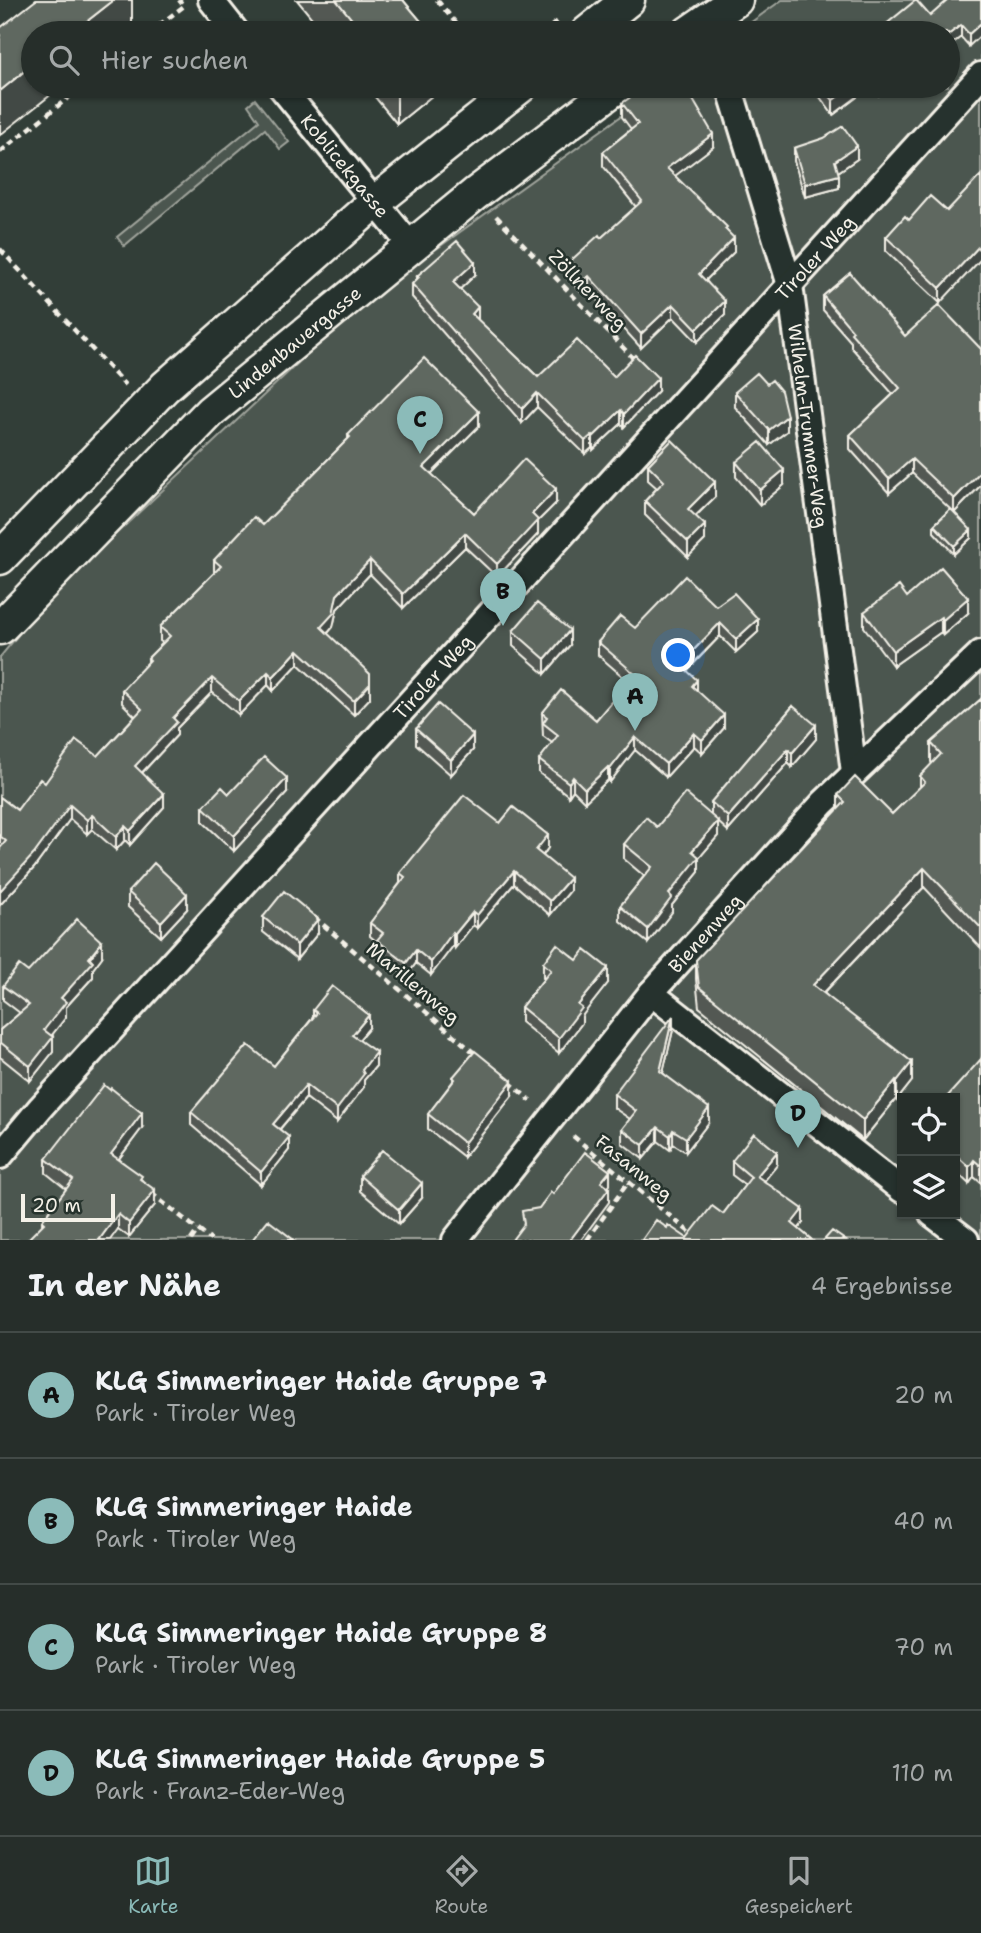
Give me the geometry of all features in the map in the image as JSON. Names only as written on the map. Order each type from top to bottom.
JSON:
[{"type":"street","points":[[211,0],[228,21]]},
{"type":"street","points":[[602,21],[628,0]]},
{"type":"street","points":[[711,21],[736,0]]},
{"type":"street","name":"Tiroler Weg","points":[[0,1156],[41,1107],[981,75]]},
{"type":"street","name":"Koblicekgasse","points":[[290,98],[411,246]]},
{"type":"street","points":[[0,558],[165,387],[374,203],[506,98]]},
{"type":"street","name":"Lindenbauergasse","points":[[0,628],[211,411],[475,194],[602,98]]},
{"type":"street","name":"Wilhelm-Trummer-Weg","points":[[733,98],[790,285],[854,772]]},
{"type":"street","name":"Bienenweg","points":[[455,1240],[651,993],[823,803],[981,653]]},
{"type":"street","points":[[651,993],[897,1186]]},
{"type":"street","points":[[939,1219],[966,1240]]},
{"type":"path","points":[[165,21],[184,6],[179,0]]},
{"type":"path","points":[[437,0],[454,21]]},
{"type":"path","points":[[0,152],[68,98]]},
{"type":"path","name":"Zöllnerweg","points":[[475,194],[643,368]]},
{"type":"path","points":[[0,249],[128,388],[121,394]]},
{"type":"path","name":"Marillenweg","points":[[309,914],[488,1065]]},
{"type":"path","points":[[499,1074],[551,1118]]},
{"type":"path","name":"Fasanweg","points":[[551,1118],[699,1240]]},
{"type":"path","points":[[587,1240],[629,1181]]},
{"type":"path","points":[[146,1189],[211,1240]]},
{"type":"path","points":[[191,1240],[198,1230]]},
{"type":"shaded area","points":[[782,0],[981,0],[981,1240],[0,1240],[0,657],[50,596],[364,301],[646,98],[960,98],[960,21],[753,21]]},
{"type":"shaded area","points":[[255,99],[289,142],[280,149],[265,129],[124,246],[117,237],[259,121],[248,105]]},
{"type":"building","points":[[36,0],[114,0],[87,21],[21,21],[21,74],[0,91],[0,28]]},
{"type":"building","points":[[336,0],[403,0],[421,21],[353,21]]},
{"type":"building","points":[[916,0],[930,16],[948,0],[981,0],[981,23],[969,34],[960,26],[960,21],[890,21]]},
{"type":"building","points":[[629,98],[692,98],[713,134],[667,168],[727,227],[725,229],[734,238],[699,274],[725,301],[697,329],[673,304],[641,334],[589,276],[583,280],[567,264],[642,201],[603,152],[638,124],[622,103]]},
{"type":"building","points":[[843,126],[857,146],[835,161],[839,175],[805,184],[794,148],[824,138]]},
{"type":"building","points":[[981,175],[981,244],[940,288],[886,237],[905,216],[909,220],[930,196],[947,211]]},
{"type":"building","points":[[457,241],[475,262],[453,282],[478,307],[472,314],[538,377],[577,340],[614,377],[635,355],[658,378],[624,414],[621,410],[593,437],[592,435],[585,441],[537,393],[522,409],[412,284],[419,277],[417,276]]},
{"type":"building","points":[[850,273],[905,336],[939,305],[981,349],[981,471],[954,499],[912,459],[889,479],[850,435],[900,388],[851,333],[853,331],[823,296]]},
{"type":"building","points":[[424,358],[479,412],[424,467],[474,513],[524,459],[556,489],[532,514],[538,520],[497,564],[465,533],[403,594],[370,560],[337,595],[333,614],[321,627],[370,674],[370,684],[354,701],[298,650],[273,677],[268,672],[239,701],[212,678],[173,718],[177,722],[135,766],[164,794],[130,831],[125,826],[116,837],[92,815],[87,820],[70,805],[34,854],[0,891],[0,848],[6,841],[0,836],[0,797],[17,810],[40,779],[45,783],[76,740],[98,756],[142,709],[122,690],[170,636],[160,627],[221,566],[214,560],[254,517],[263,525]]},
{"type":"building","points":[[757,373],[767,384],[772,380],[781,391],[787,416],[769,430],[735,392]]},
{"type":"building","points":[[672,440],[715,482],[688,509],[705,525],[688,542],[645,501],[664,481],[648,465]]},
{"type":"building","points":[[760,442],[784,470],[760,490],[736,462]]},
{"type":"building","points":[[951,509],[971,530],[954,546],[934,525]]},
{"type":"building","points":[[941,567],[968,598],[943,620],[941,617],[893,651],[864,612],[899,586],[907,597]]},
{"type":"building","points":[[685,576],[716,606],[734,593],[758,619],[736,639],[720,623],[680,664],[697,680],[692,686],[724,715],[702,740],[694,733],[666,764],[635,737],[610,769],[608,767],[585,789],[573,777],[569,783],[539,760],[558,735],[543,723],[547,717],[542,713],[561,690],[596,720],[635,674],[598,642],[620,616],[635,628]]},
{"type":"building","points":[[537,603],[570,630],[545,659],[513,631]]},
{"type":"building","points":[[981,699],[981,928],[924,868],[813,985],[912,1062],[863,1120],[699,987],[696,960],[845,802],[838,795],[855,777],[892,814],[925,782],[920,776],[941,754],[931,743]]},
{"type":"building","points":[[438,704],[473,735],[451,760],[416,729]]},
{"type":"building","points":[[793,706],[816,725],[792,753],[788,749],[728,817],[711,802]]},
{"type":"building","points":[[264,757],[287,778],[234,836],[203,807],[222,787],[229,794]]},
{"type":"building","points":[[685,793],[718,821],[692,851],[699,857],[669,894],[672,897],[648,929],[620,906],[652,867],[624,844],[646,817],[657,827]]},
{"type":"building","points":[[464,795],[500,823],[513,807],[548,835],[536,850],[570,878],[550,901],[514,871],[477,915],[473,912],[455,934],[453,932],[431,962],[416,950],[406,963],[377,940],[383,933],[370,923],[405,877],[400,873]]},
{"type":"building","points":[[154,863],[187,894],[161,922],[128,892]]},
{"type":"building","points":[[284,891],[318,919],[297,945],[263,917]]},
{"type":"building","points":[[77,919],[102,942],[89,958],[93,962],[61,998],[66,1002],[44,1030],[53,1037],[30,1066],[0,1042],[0,1030],[29,1005],[3,986],[19,965],[28,972]]},
{"type":"building","points":[[557,944],[577,960],[585,950],[608,968],[578,1005],[582,1008],[559,1038],[521,1007],[551,970],[543,963]]},
{"type":"building","points":[[332,986],[369,1015],[352,1035],[376,1052],[362,1070],[364,1074],[337,1109],[306,1085],[273,1124],[289,1137],[261,1172],[191,1112],[248,1045],[274,1066],[317,1013],[313,1010]]},
{"type":"building","points":[[673,1016],[660,1071],[709,1108],[686,1138],[673,1130],[670,1136],[658,1127],[643,1145],[622,1129],[636,1111],[614,1094]]},
{"type":"building","points":[[475,1051],[512,1081],[464,1143],[428,1114]]},
{"type":"building","points":[[981,1059],[981,1166],[974,1160],[969,1167],[960,1159],[960,1093],[950,1093]]},
{"type":"building","points":[[104,1085],[142,1113],[111,1154],[142,1176],[140,1179],[155,1190],[129,1223],[118,1214],[99,1240],[27,1240],[44,1223],[42,1221],[73,1180],[46,1159]]},
{"type":"building","points":[[754,1133],[777,1152],[757,1176],[803,1209],[792,1223],[812,1240],[642,1240],[656,1220],[687,1238],[712,1206],[723,1214],[751,1177],[732,1161]]},
{"type":"building","points":[[382,1150],[422,1183],[399,1210],[360,1176]]},
{"type":"building","points":[[585,1152],[610,1171],[601,1182],[609,1188],[570,1240],[512,1240],[524,1224],[522,1211],[539,1208]]},
{"type":"building","points":[[268,1220],[294,1240],[252,1240]]},
{"type":"building","points":[[832,1231],[845,1240],[824,1240]]},
{"type":"place","name":"KLG Simmeringer Haide Gruppe 8","points":[[420,454]]},
{"type":"place","name":"KLG Simmeringer Haide","points":[[503,626]]},
{"type":"place","name":"KLG Simmeringer Haide Gruppe 7","points":[[635,731]]},
{"type":"place","name":"KLG Simmeringer Haide Gruppe 5","points":[[798,1148]]}]
